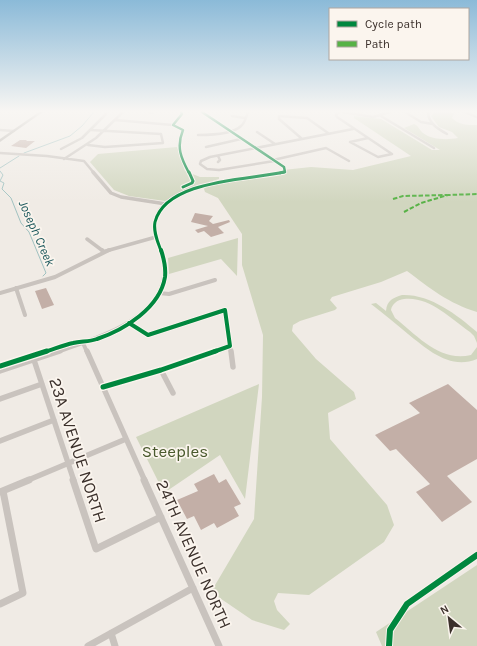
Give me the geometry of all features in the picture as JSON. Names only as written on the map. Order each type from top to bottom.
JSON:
[{"type":"street","points":[[61,149],[74,142]]},
{"type":"street","points":[[64,159],[92,142]]},
{"type":"street","points":[[88,145],[104,147],[163,142]]},
{"type":"street","points":[[206,148],[229,142]]},
{"type":"street","points":[[0,371],[115,331],[142,314],[159,293],[165,276],[165,266],[154,228],[156,218],[166,204],[190,190],[212,182],[285,172],[284,167],[246,142]]},
{"type":"street","points":[[283,142],[256,148],[237,150],[228,154],[206,158],[201,161],[200,164],[207,168],[219,170],[274,161],[326,148],[349,161]]},
{"type":"street","points":[[350,142],[378,157],[392,154],[374,142]]},
{"type":"street","points":[[424,142],[434,148]]},
{"type":"street","points":[[0,154],[64,159],[86,163],[111,193],[166,204]]},
{"type":"street","points":[[218,156],[220,160],[218,162]]},
{"type":"street","points":[[0,293],[55,277],[104,252],[156,237]]},
{"type":"street","points":[[87,239],[104,252]]},
{"type":"street","points":[[159,293],[169,294],[215,280]]},
{"type":"street","points":[[16,288],[25,315]]},
{"type":"street","points":[[129,323],[148,335],[225,310],[233,367]]},
{"type":"street","name":"24TH AVENUE NORTH","points":[[83,343],[219,646]]},
{"type":"street","points":[[103,387],[161,370],[230,346]]},
{"type":"street","name":"23A AVENUE NORTH","points":[[34,360],[96,549],[162,517]]},
{"type":"street","points":[[161,370],[173,393]]},
{"type":"street","points":[[0,399],[42,384]]},
{"type":"street","points":[[0,441],[54,420]]},
{"type":"street","points":[[0,604],[23,593],[1,492],[126,439]]},
{"type":"street","points":[[389,646],[390,630],[407,604],[477,555]]},
{"type":"street","points":[[88,646],[193,588]]},
{"type":"street","points":[[111,633],[115,646]]},
{"type":"green space","points":[[390,142],[419,142],[432,150],[440,150],[427,142],[477,142],[477,312],[448,300],[407,271],[381,282],[332,297],[330,300],[337,308],[335,310],[300,321],[293,325],[292,331],[316,359],[354,392],[356,399],[328,413],[330,439],[387,505],[394,525],[384,542],[309,595],[278,593],[274,601],[277,610],[290,624],[284,630],[252,620],[211,592],[254,519],[262,397],[263,335],[242,265],[242,234],[218,198],[205,192],[204,189],[206,186],[283,170],[311,167],[353,170],[411,156]]},
{"type":"green space","points":[[177,147],[185,171],[200,177],[219,177],[219,179],[189,188],[165,201],[129,196],[114,190],[90,162],[98,154]]},
{"type":"green space","points":[[238,238],[237,276],[221,259],[169,274],[168,258]]},
{"type":"green space","points":[[402,295],[423,298],[442,306],[477,332],[477,343],[474,336],[470,332],[439,309],[422,301],[404,299],[397,301],[392,306],[391,310],[395,318],[430,346],[449,355],[471,355],[477,347],[477,359],[467,362],[458,362],[440,357],[423,346],[371,304],[376,303],[386,311],[391,300]]},
{"type":"green space","name":"Steeples","points":[[259,384],[245,499],[220,455],[164,493],[136,437]]},
{"type":"green space","points":[[477,565],[477,646],[382,646],[376,632]]},
{"type":"building","points":[[17,142],[34,142],[26,148],[11,146]]},
{"type":"building","points":[[195,213],[213,216],[209,221],[213,224],[229,220],[230,222],[218,227],[224,233],[211,237],[204,231],[198,233],[195,230],[208,226],[191,222]]},
{"type":"building","points":[[46,288],[54,305],[42,309],[35,291]]},
{"type":"building","points":[[448,384],[477,410],[477,459],[447,476],[472,502],[442,522],[416,492],[430,484],[396,449],[390,451],[375,435],[420,413],[409,403]]},
{"type":"building","name":"Steeples","points":[[214,474],[219,483],[226,479],[241,504],[234,507],[239,516],[217,528],[214,523],[201,530],[194,516],[187,519],[177,500],[198,491],[194,484]]},
{"type":"waterway","name":"Joseph Creek","points":[[24,153],[53,142]]},
{"type":"waterway","name":"Joseph Creek","points":[[0,168],[19,156]]},
{"type":"waterway","name":"Joseph Creek","points":[[0,171],[3,175],[0,181],[4,183],[2,189],[11,198],[21,223],[29,232],[46,273],[43,276]]},
{"type":"marked path","points":[[404,212],[421,203],[448,195],[477,194]]},
{"type":"marked path","points":[[393,199],[403,196],[447,195]]},
{"type":"cycle path","points":[[179,142],[179,150],[183,162],[193,181],[192,183],[183,187]]},
{"type":"cycle path","points":[[0,366],[75,342],[87,342],[105,336],[121,328],[149,307],[163,286],[165,277],[165,267],[157,240],[155,222],[159,213],[167,204],[194,188],[224,181],[270,176],[285,172],[284,167],[247,142]]},
{"type":"cycle path","points":[[103,387],[161,370],[230,346],[225,310],[148,335],[129,323]]},
{"type":"cycle path","points":[[389,646],[390,630],[407,604],[477,555]]}]
